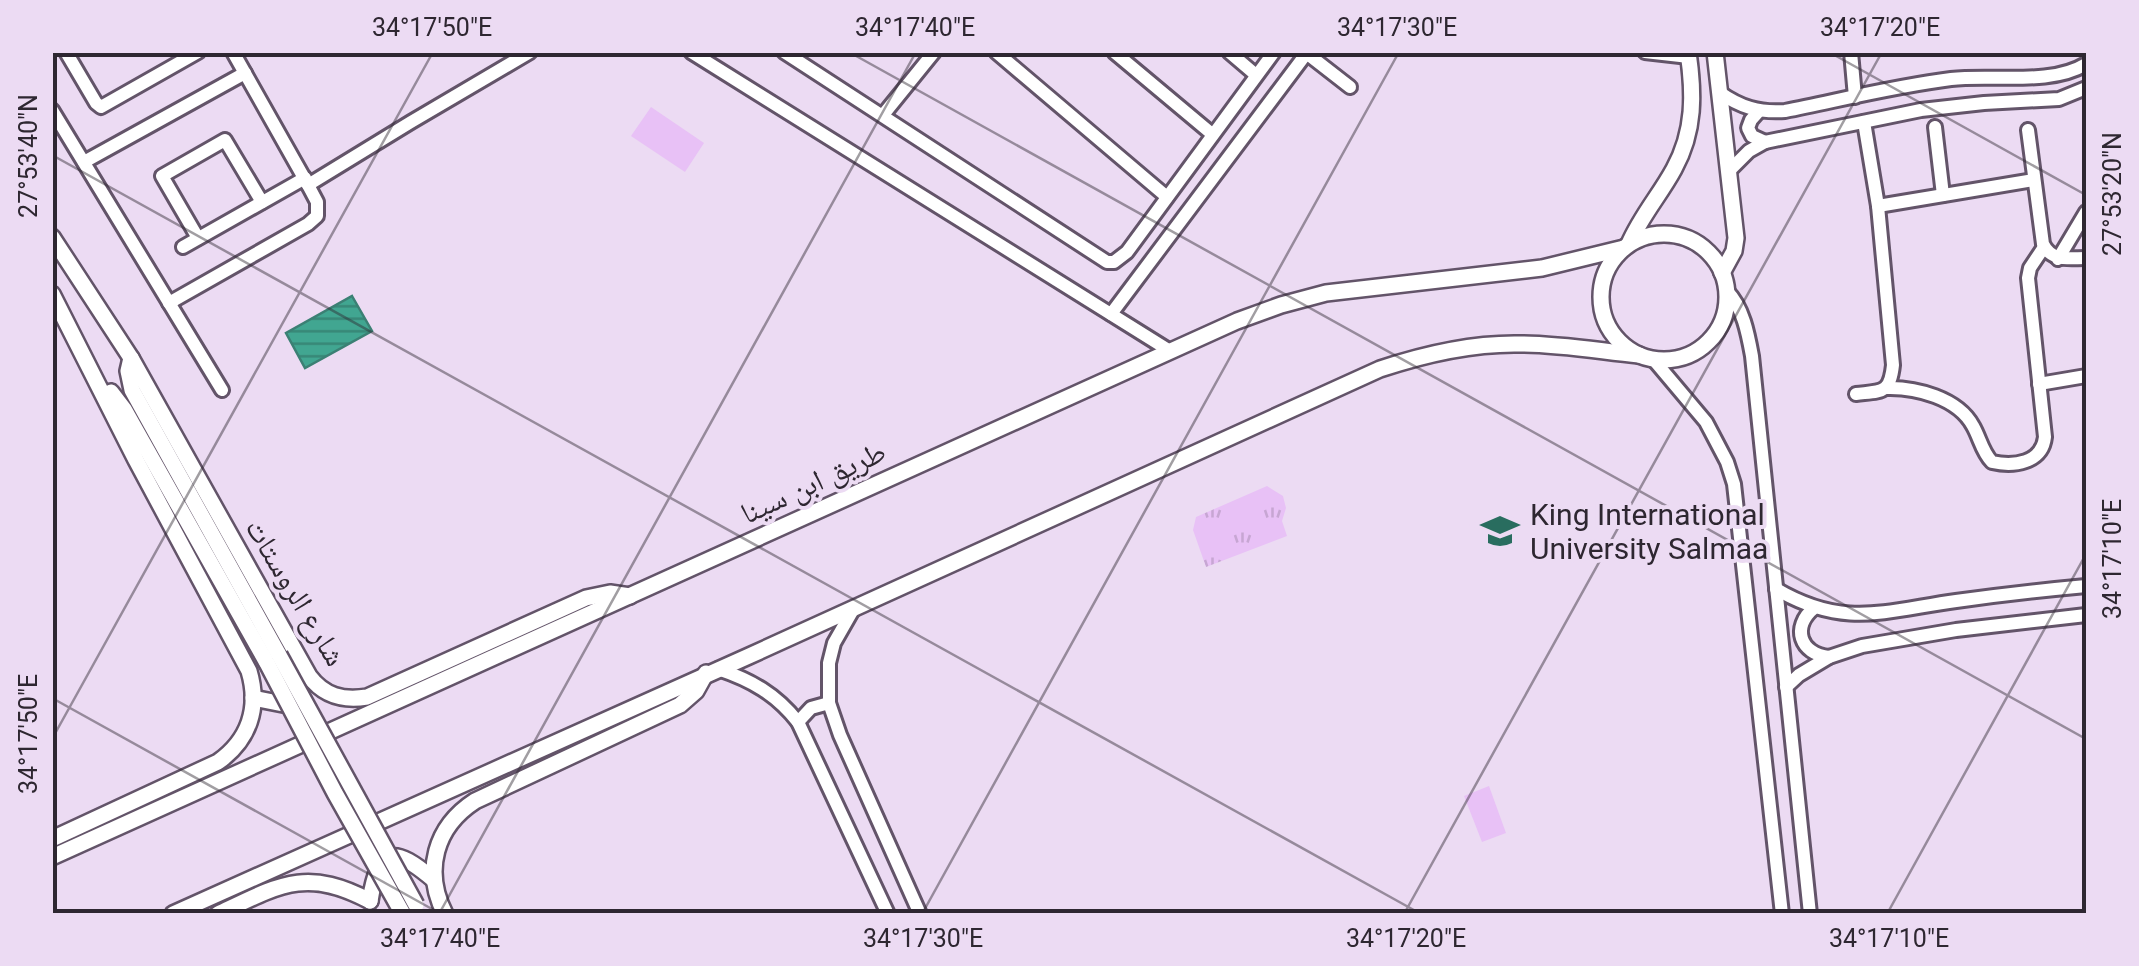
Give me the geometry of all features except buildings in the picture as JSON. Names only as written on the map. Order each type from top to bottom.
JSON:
[{"type":"main road","points":[[1715,52],[1736,238],[1722,273]]},
{"type":"main road","points":[[1646,357],[1623,345],[1611,332],[1600,296],[1611,262],[1626,246],[1684,149],[1693,108],[1688,54]]},
{"type":"main road","points":[[172,914],[1352,380],[1408,360],[1464,347],[1545,345],[1682,358],[1707,344],[1723,319],[1726,291],[1714,260],[1703,248],[1675,235],[1644,237],[1626,246]]},
{"type":"main road","name":"شارع الروستات","points":[[52,236],[131,358],[316,686],[337,697],[367,697],[586,598],[602,594],[630,596]]},
{"type":"main road","name":"طريق ابن سينا","points":[[52,857],[1266,310],[1341,291],[1542,268],[1626,246]]},
{"type":"main road","points":[[52,294],[253,684],[248,726],[230,754],[52,839]]},
{"type":"main road","points":[[131,358],[128,371],[132,390],[273,659],[413,911]]},
{"type":"main road","points":[[97,379],[124,409],[273,659]]},
{"type":"main road","points":[[445,914],[436,894],[433,867],[439,840],[464,808],[680,705],[712,671]]},
{"type":"main road","points":[[253,698],[289,704],[307,696],[316,686]]},
{"type":"main road","points":[[218,914],[275,888],[308,881],[340,887],[373,907],[375,872],[388,858],[408,859],[434,880]]},
{"type":"street","points":[[66,52],[101,106],[175,58],[198,52]]},
{"type":"street","points":[[169,303],[314,221],[318,209],[233,52]]},
{"type":"street","points":[[182,247],[306,181],[530,52]]},
{"type":"street","points":[[691,52],[1170,351]]},
{"type":"street","points":[[784,52],[1107,262],[1127,252],[1274,52]]},
{"type":"street","points":[[883,115],[934,52]]},
{"type":"street","points":[[996,52],[1166,197]]},
{"type":"street","points":[[1114,52],[1212,134]]},
{"type":"street","points":[[1229,52],[1256,75]]},
{"type":"street","points":[[1645,52],[1688,54]]},
{"type":"street","points":[[1851,52],[1855,96]]},
{"type":"street","points":[[1111,314],[1306,53],[1350,87]]},
{"type":"street","points":[[1720,92],[1737,104],[1759,111],[1784,111],[1952,79],[2054,77],[2086,64]]},
{"type":"street","points":[[84,162],[245,73]]},
{"type":"street","points":[[1728,172],[1749,151],[1765,142],[1952,106],[2046,102],[2086,88]]},
{"type":"street","points":[[52,110],[222,390]]},
{"type":"street","points":[[1759,111],[1748,128],[1752,136],[1765,142]]},
{"type":"street","points":[[1864,122],[1878,206],[1893,365],[1892,379],[1886,388]]},
{"type":"street","points":[[1935,126],[1944,195]]},
{"type":"street","points":[[2028,130],[2044,247],[2058,258],[2086,258]]},
{"type":"street","points":[[198,238],[162,177],[225,140],[262,202]]},
{"type":"street","points":[[1878,206],[2034,180]]},
{"type":"street","points":[[2058,258],[2086,212]]},
{"type":"street","points":[[1856,394],[1886,388],[1940,398],[1970,421],[1986,456],[1998,464],[2030,460],[2041,452],[2045,437],[2028,278],[2044,247]]},
{"type":"street","points":[[1726,291],[1733,297],[1752,356],[1810,914]]},
{"type":"street","points":[[1646,357],[1706,422],[1734,484],[1782,914]]},
{"type":"street","points":[[2039,384],[2086,376]]},
{"type":"street","points":[[1776,590],[1814,608],[1856,616],[2086,586]]},
{"type":"street","points":[[854,608],[842,624],[829,662],[829,703],[920,914]]},
{"type":"street","points":[[1814,608],[1803,621],[1802,638],[1812,652],[1829,658]]},
{"type":"street","points":[[1786,686],[1829,658],[1879,642],[2086,615]]},
{"type":"street","points":[[712,671],[764,688],[798,722],[888,914]]},
{"type":"street","points":[[798,722],[811,708],[829,703]]},
{"type":"green space","points":[[651,107],[704,143],[685,172],[631,136]]},
{"type":"green space","points":[[1267,486],[1283,496],[1286,508],[1282,521],[1287,536],[1206,567],[1193,530],[1196,517]]},
{"type":"green space","points":[[1489,786],[1506,833],[1482,842],[1464,796]]},
{"type":"shaded area","points":[[352,296],[372,331],[305,368],[286,333]]},
{"type":"place","name":"King International University Salmaa","points":[[1500,531]]}]
